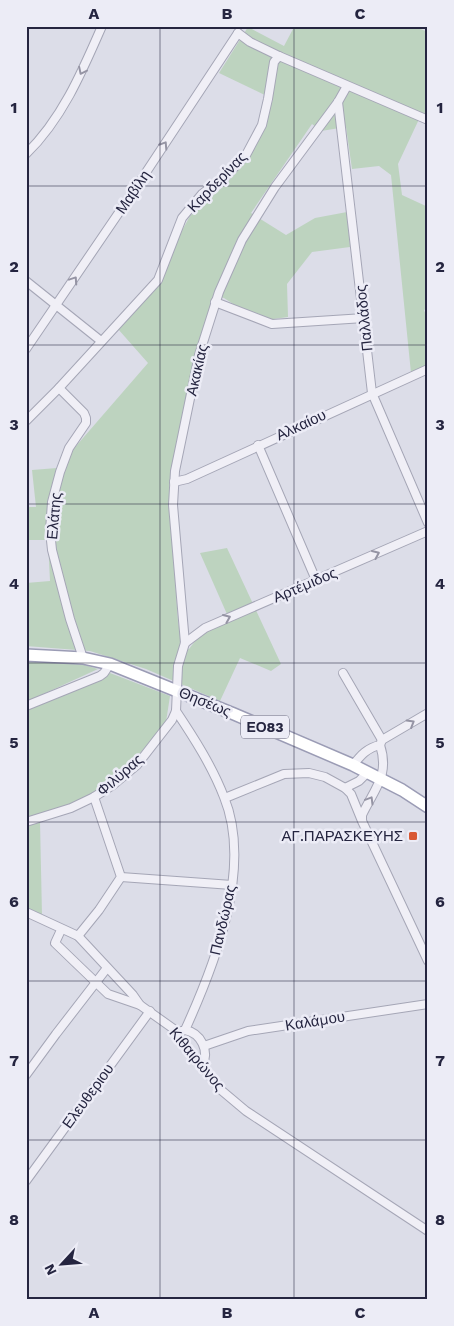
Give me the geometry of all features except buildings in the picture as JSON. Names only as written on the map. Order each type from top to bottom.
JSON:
[{"type":"main road","name":"Θησέως","points":[[26,655],[83,658],[110,664],[353,765],[381,778],[428,807]]},
{"type":"street","points":[[26,154],[36,144],[66,103],[102,26]]},
{"type":"street","points":[[237,30],[250,42],[278,56],[428,120]]},
{"type":"street","name":"Μαβίλη","points":[[26,349],[57,305],[237,30]]},
{"type":"street","name":"Καρδερίνας","points":[[26,421],[59,388],[158,280],[182,218],[202,194],[227,175],[246,155],[262,124],[274,62],[278,56]]},
{"type":"street","name":"Ακακίας","points":[[176,690],[178,666],[185,643],[173,505],[174,482],[199,355],[215,302],[242,240],[275,186],[338,102],[347,86]]},
{"type":"street","name":"Παλλάδος","points":[[338,102],[372,393],[428,523]]},
{"type":"street","points":[[26,282],[101,341]]},
{"type":"street","points":[[215,302],[272,324],[364,318]]},
{"type":"street","name":"Αλκαίου","points":[[174,482],[187,478],[428,369]]},
{"type":"street","name":"Ελάτης","points":[[59,388],[84,413],[86,418],[86,422],[69,448],[60,472],[52,502],[50,531],[52,550],[70,619],[83,658]]},
{"type":"street","points":[[258,445],[316,580]]},
{"type":"street","name":"Αρτέμιδος","points":[[185,643],[205,628],[428,531]]},
{"type":"street","points":[[26,706],[100,676],[110,664]]},
{"type":"street","points":[[343,673],[381,742],[384,761],[381,778],[362,815],[362,822]]},
{"type":"street","points":[[176,690],[176,711]]},
{"type":"street","name":"Φιλύρας","points":[[26,822],[71,808],[113,785],[137,765],[172,720],[176,711]]},
{"type":"street","name":"Πανδώρας","points":[[176,711],[202,751],[225,798],[234,837],[234,871],[224,931],[197,1004],[182,1031]]},
{"type":"street","points":[[353,765],[365,751],[428,713]]},
{"type":"street","points":[[345,788],[359,781],[368,772]]},
{"type":"street","points":[[225,798],[284,774],[309,773],[325,777],[345,788],[351,794],[362,822],[428,961]]},
{"type":"street","points":[[94,797],[121,877]]},
{"type":"street","points":[[121,877],[232,885]]},
{"type":"street","points":[[78,936],[104,903],[121,877]]},
{"type":"street","name":"Κιθαιρώνος","points":[[26,912],[61,930],[78,936],[140,1005],[182,1031],[182,1042],[194,1058],[221,1090],[246,1111],[428,1231]]},
{"type":"street","points":[[61,930],[55,943],[96,983],[108,994],[140,1005]]},
{"type":"street","points":[[26,1075],[107,968]]},
{"type":"street","name":"Καλάμου","points":[[204,1046],[248,1031],[428,1004]]},
{"type":"street","name":"Ελευθεριου","points":[[26,1181],[150,1011]]},
{"type":"street","points":[[182,1031],[194,1032],[204,1046],[206,1054],[202,1066]]},
{"type":"green space","points":[[287,26],[413,26],[428,32],[428,116],[421,115],[398,164],[402,195],[428,207],[428,308],[424,310],[428,321],[428,373],[411,373],[391,175],[379,166],[352,169],[346,127],[321,131],[312,124],[251,213],[286,235],[315,218],[347,212],[350,247],[312,252],[287,284],[288,317],[259,321],[224,298],[214,296],[195,354],[169,488],[178,622],[183,647],[189,649],[202,635],[230,621],[200,553],[227,548],[281,664],[271,671],[240,658],[220,701],[146,669],[90,651],[26,646],[26,583],[50,581],[48,540],[26,540],[26,507],[36,507],[32,470],[57,468],[148,363],[118,329],[160,283],[179,236],[190,216],[225,185],[248,159],[264,129],[273,99],[219,73],[248,27],[284,46],[293,29]]},
{"type":"green space","points":[[26,662],[81,664],[98,669],[26,702]]},
{"type":"green space","points":[[110,673],[170,696],[166,722],[132,763],[97,791],[71,804],[26,818],[26,710],[86,684],[98,681]]},
{"type":"green space","points":[[40,821],[42,916],[26,908],[26,827]]},
{"type":"place","name":"ΑΓ.ΠΑΡΑΣΚΕΥΗΣ","points":[[413,836]]}]
